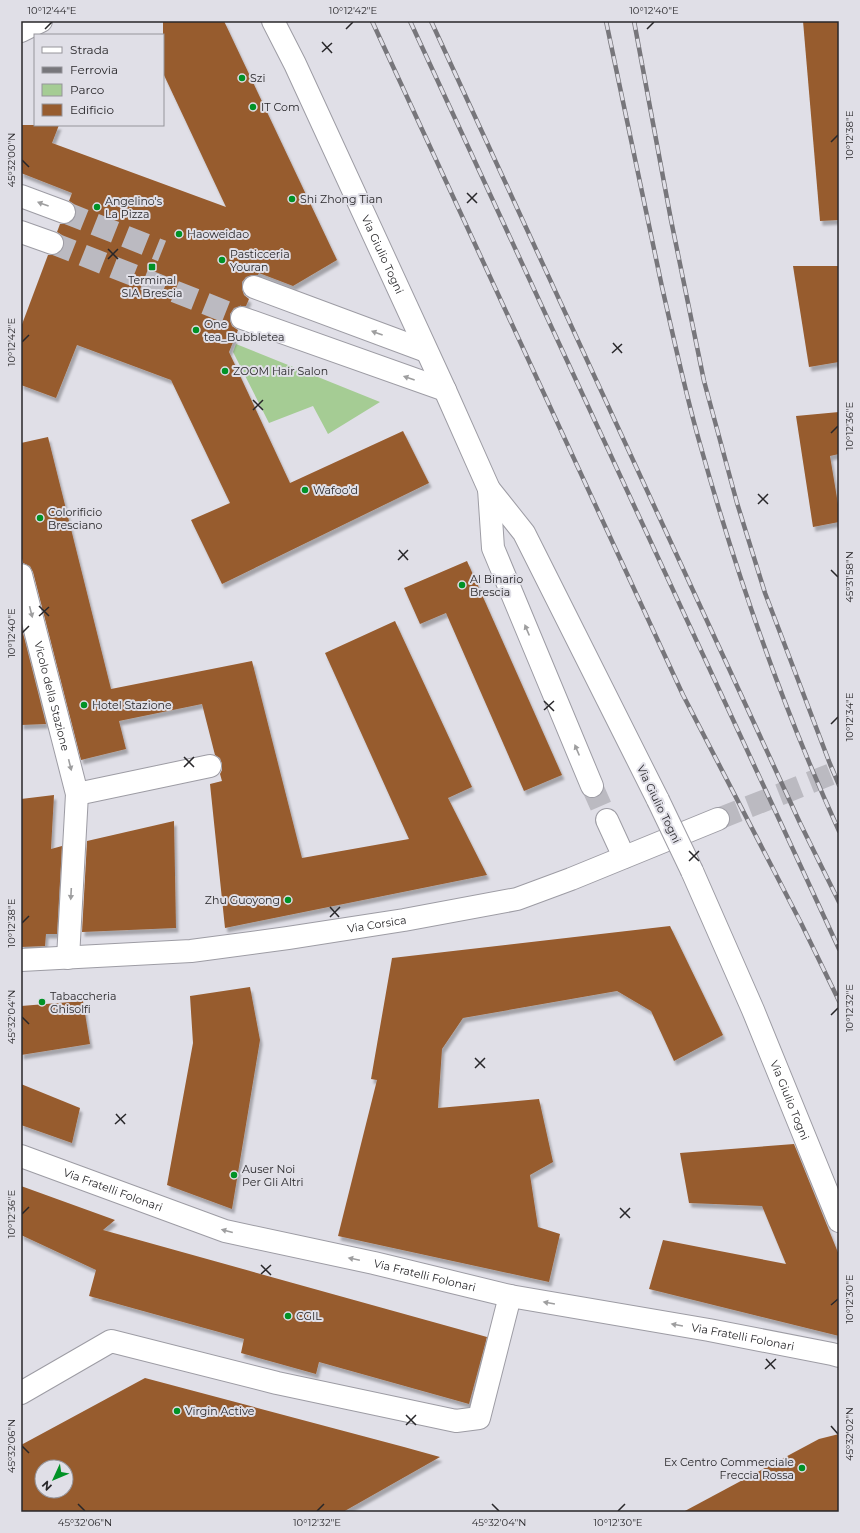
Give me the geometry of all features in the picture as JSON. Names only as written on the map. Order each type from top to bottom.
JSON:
[{"type":"street","points":[[21,31],[41,21]]},
{"type":"street","name":"Via Giulio Togni","points":[[272,21],[295,64],[489,489],[524,533],[692,871],[753,1010],[839,1221]]},
{"type":"street","points":[[21,196],[64,212]]},
{"type":"street","points":[[21,232],[52,243]]},
{"type":"street","points":[[254,287],[426,351]]},
{"type":"street","points":[[242,318],[445,390]]},
{"type":"street","name":"Via Giulio Togni","points":[[489,489],[493,548],[592,786]]},
{"type":"street","name":"Vicolo della Stazione","points":[[21,574],[77,794],[68,958]]},
{"type":"street","points":[[77,794],[210,766]]},
{"type":"street","name":"Via Corsica","points":[[21,960],[191,951],[404,920],[517,899],[571,879],[718,819]]},
{"type":"street","points":[[607,820],[624,857]]},
{"type":"street","name":"Via Fratelli Folonari","points":[[21,1156],[225,1231],[510,1296],[709,1330],[839,1356]]},
{"type":"street","points":[[21,1393],[111,1340],[278,1383],[456,1421],[479,1418],[510,1296]]},
{"type":"green space","points":[[236,344],[380,402],[328,434],[313,406],[269,423],[233,352]]},
{"type":"building","points":[[163,21],[224,21],[337,260],[293,286],[259,273],[258,275],[246,277],[242,282],[242,289],[244,295],[249,299],[246,306],[234,308],[230,314],[232,326],[238,330],[229,352],[290,483],[403,431],[429,483],[222,584],[191,520],[230,503],[171,380],[77,345],[56,398],[21,385],[21,327],[48,255],[55,255],[64,248],[64,240],[62,235],[57,232],[60,224],[72,222],[76,217],[76,210],[74,204],[69,201],[72,193],[21,173],[21,125],[59,126],[52,143],[226,207],[164,75]]},
{"type":"building","points":[[803,21],[839,21],[839,220],[820,221]]},
{"type":"building","points":[[793,266],[839,266],[839,362],[809,367]]},
{"type":"building","points":[[839,412],[839,454],[830,456],[839,510],[839,522],[813,527],[796,416]]},
{"type":"building","points":[[48,437],[111,689],[252,661],[302,858],[409,839],[325,653],[395,621],[472,787],[448,798],[487,875],[225,928],[210,784],[222,781],[220,774],[222,764],[220,758],[215,755],[202,704],[119,721],[126,749],[81,760],[33,572],[30,566],[23,563],[21,554],[21,443]]},
{"type":"building","points":[[467,561],[562,775],[524,791],[446,613],[420,624],[404,588]]},
{"type":"building","points":[[21,625],[46,724],[21,725]]},
{"type":"building","points":[[54,795],[51,849],[62,846],[57,934],[46,934],[45,946],[21,947],[21,799]]},
{"type":"building","points":[[174,821],[176,928],[82,932],[87,841]]},
{"type":"building","points":[[670,926],[723,1035],[674,1061],[651,1011],[617,991],[463,1018],[442,1049],[438,1108],[539,1099],[553,1162],[530,1175],[538,1227],[560,1234],[549,1282],[338,1236],[377,1080],[371,1079],[392,958]]},
{"type":"building","points":[[250,987],[260,1040],[232,1209],[167,1185],[193,1043],[190,996]]},
{"type":"building","points":[[83,1001],[90,1044],[21,1055],[21,1006]]},
{"type":"building","points":[[21,1084],[80,1108],[72,1143],[21,1125]]},
{"type":"building","points":[[794,1144],[839,1255],[839,1336],[649,1289],[663,1240],[786,1264],[762,1206],[689,1203],[680,1153]]},
{"type":"building","name":"CGIL","points":[[21,1186],[115,1220],[103,1230],[487,1337],[469,1404],[319,1362],[316,1374],[241,1353],[244,1339],[89,1296],[96,1270],[21,1235]]},
{"type":"building","name":"Virgin Active","points":[[145,1378],[440,1457],[343,1512],[21,1512],[21,1445]]},
{"type":"building","name":"Ex Centro Commerciale Freccia Rossa","points":[[839,1434],[839,1512],[683,1512],[819,1439]]},
{"type":"tunnel","points":[[64,212],[162,251]]},
{"type":"tunnel","points":[[52,243],[242,318]]},
{"type":"tunnel","points":[[718,819],[839,771]]},
{"type":"tunnel","points":[[592,786],[607,820]]},
{"type":"railway","points":[[372,21],[683,695],[801,923],[839,1001]]},
{"type":"railway","points":[[410,21],[839,949]]},
{"type":"railway","points":[[431,21],[800,823],[839,902]]},
{"type":"railway","points":[[606,21],[662,287],[685,385],[714,493],[729,543],[762,640],[798,736],[839,831]]},
{"type":"railway","points":[[634,21],[671,220],[704,381],[737,503],[765,593],[839,785]]},
{"type":"place","name":"Szi","points":[[242,78]]},
{"type":"place","name":"IT Com","points":[[253,107]]},
{"type":"place","name":"Shi Zhong Tian","points":[[292,199]]},
{"type":"place","name":"Angelino's La Pizza","points":[[97,207]]},
{"type":"place","name":"Haoweidao","points":[[179,234]]},
{"type":"place","name":"Pasticceria Youran","points":[[222,260]]},
{"type":"place","name":"Terminal SIA Brescia","points":[[152,267]]},
{"type":"place","name":"One tea_Bubbletea","points":[[196,330]]},
{"type":"place","name":"ZOOM Hair Salon","points":[[225,371]]},
{"type":"place","name":"Wafoo'd","points":[[305,490]]},
{"type":"place","name":"Colorificio Bresciano","points":[[40,518]]},
{"type":"place","name":"Al Binario Brescia","points":[[462,585]]},
{"type":"place","name":"Hotel Stazione","points":[[84,705]]},
{"type":"place","name":"Zhu Guoyong","points":[[288,900]]},
{"type":"place","name":"Tabaccheria Ghisolfi","points":[[42,1002]]},
{"type":"place","name":"Auser Noi Per Gli Altri","points":[[234,1175]]},
{"type":"place","name":"CGIL","points":[[288,1316]]},
{"type":"place","name":"Virgin Active","points":[[177,1411]]},
{"type":"place","name":"Ex Centro Commerciale Freccia Rossa","points":[[802,1468]]}]
